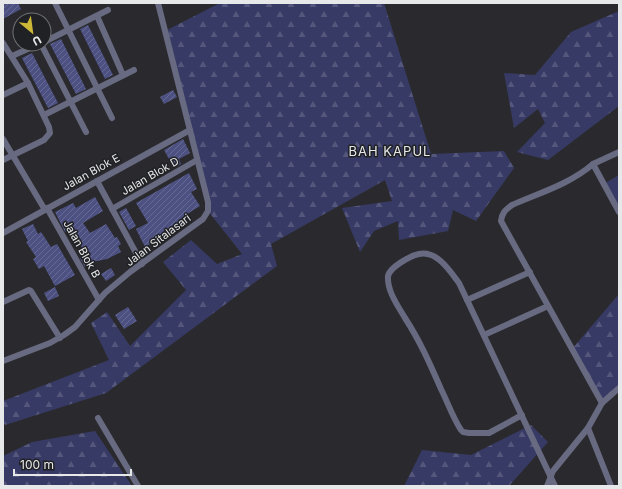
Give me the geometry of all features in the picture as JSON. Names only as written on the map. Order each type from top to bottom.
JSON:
[{"type":"street","points":[[56,3],[112,118]]},
{"type":"street","name":"Jalan Sitalasari","points":[[3,361],[60,338],[74,327],[105,293],[203,219],[208,211],[208,202],[158,3]]},
{"type":"street","points":[[52,38],[108,10]]},
{"type":"street","points":[[97,16],[123,75]]},
{"type":"street","points":[[3,43],[28,83],[50,127],[50,132],[44,140],[3,160]]},
{"type":"street","points":[[12,56],[21,52]]},
{"type":"street","points":[[44,52],[86,132]]},
{"type":"street","points":[[44,115],[134,70]]},
{"type":"street","points":[[3,95],[28,83]]},
{"type":"street","name":"Jalan Blok E","points":[[3,233],[190,130]]},
{"type":"street","name":"Jalan Blok B","points":[[3,139],[99,300]]},
{"type":"street","points":[[602,403],[501,221],[505,210],[512,205],[570,180],[582,174],[593,164],[619,152]]},
{"type":"street","name":"Jalan Blok D","points":[[112,209],[197,160]]},
{"type":"street","points":[[593,164],[619,212]]},
{"type":"street","points":[[97,181],[142,264]]},
{"type":"street","points":[[522,415],[489,433],[469,434],[461,430],[419,340],[391,292],[388,282],[389,274],[392,268],[418,254],[426,254],[442,262],[449,269],[459,283],[551,475],[555,486]]},
{"type":"street","points":[[467,300],[530,272]]},
{"type":"street","points":[[3,302],[25,291],[32,291],[60,338]]},
{"type":"street","points":[[484,335],[548,306]]},
{"type":"street","points":[[547,486],[551,475],[588,428],[602,403],[619,388]]},
{"type":"street","points":[[98,418],[138,486]]},
{"type":"street","points":[[588,428],[611,486]]},
{"type":"green space","points":[[220,3],[384,3],[431,154],[504,151],[514,168],[476,221],[453,210],[448,231],[399,240],[398,221],[374,231],[360,252],[342,208],[392,201],[385,180],[271,244],[277,266],[106,393],[5,425],[3,421],[3,401],[109,360],[91,323],[107,312],[130,346],[186,290],[163,262],[191,240],[217,264],[242,254],[208,211],[165,31]]},
{"type":"green space","points":[[619,11],[619,106],[548,160],[517,152],[545,123],[538,109],[514,128],[504,73],[535,75],[571,32]]},
{"type":"green space","points":[[619,175],[619,211],[604,184]]},
{"type":"green space","points":[[619,294],[619,388],[602,403],[572,349]]},
{"type":"green space","points":[[531,425],[548,442],[509,486],[404,486],[422,450],[471,455]]},
{"type":"green space","points":[[95,431],[132,486],[3,486],[3,456],[32,442]]},
{"type":"building","points":[[3,3],[18,3],[21,9],[12,12],[12,14],[3,19]]},
{"type":"building","points":[[88,25],[113,75],[105,79],[80,29]]},
{"type":"building","points":[[61,39],[86,89],[76,94],[52,48],[52,43]]},
{"type":"building","points":[[32,53],[58,103],[48,108],[22,58]]},
{"type":"building","points":[[173,90],[177,97],[164,104],[160,97]]},
{"type":"building","points":[[183,139],[190,153],[179,159],[181,164],[174,168],[164,150]]},
{"type":"building","points":[[189,173],[197,189],[191,192],[200,206],[184,216],[187,221],[145,247],[136,229],[148,223],[136,203]]},
{"type":"building","points":[[95,197],[103,211],[83,223],[90,233],[106,224],[121,244],[118,246],[121,252],[107,259],[92,262],[85,267],[80,258],[86,254],[76,239],[73,241],[67,230],[65,232],[55,212],[73,203],[76,208]]},
{"type":"building","points":[[126,208],[136,226],[129,230],[119,212]]},
{"type":"building","points":[[33,224],[38,234],[41,232],[51,247],[57,244],[75,275],[55,286],[44,266],[39,269],[33,259],[36,257],[26,242],[28,241],[22,229]]},
{"type":"building","points":[[111,268],[115,275],[106,281],[101,274]]},
{"type":"building","points":[[55,287],[59,296],[48,301],[44,293]]},
{"type":"building","points":[[128,307],[137,321],[124,329],[115,315]]},
{"type":"district","name":"BAH KAPUL","points":[[390,151]]}]
